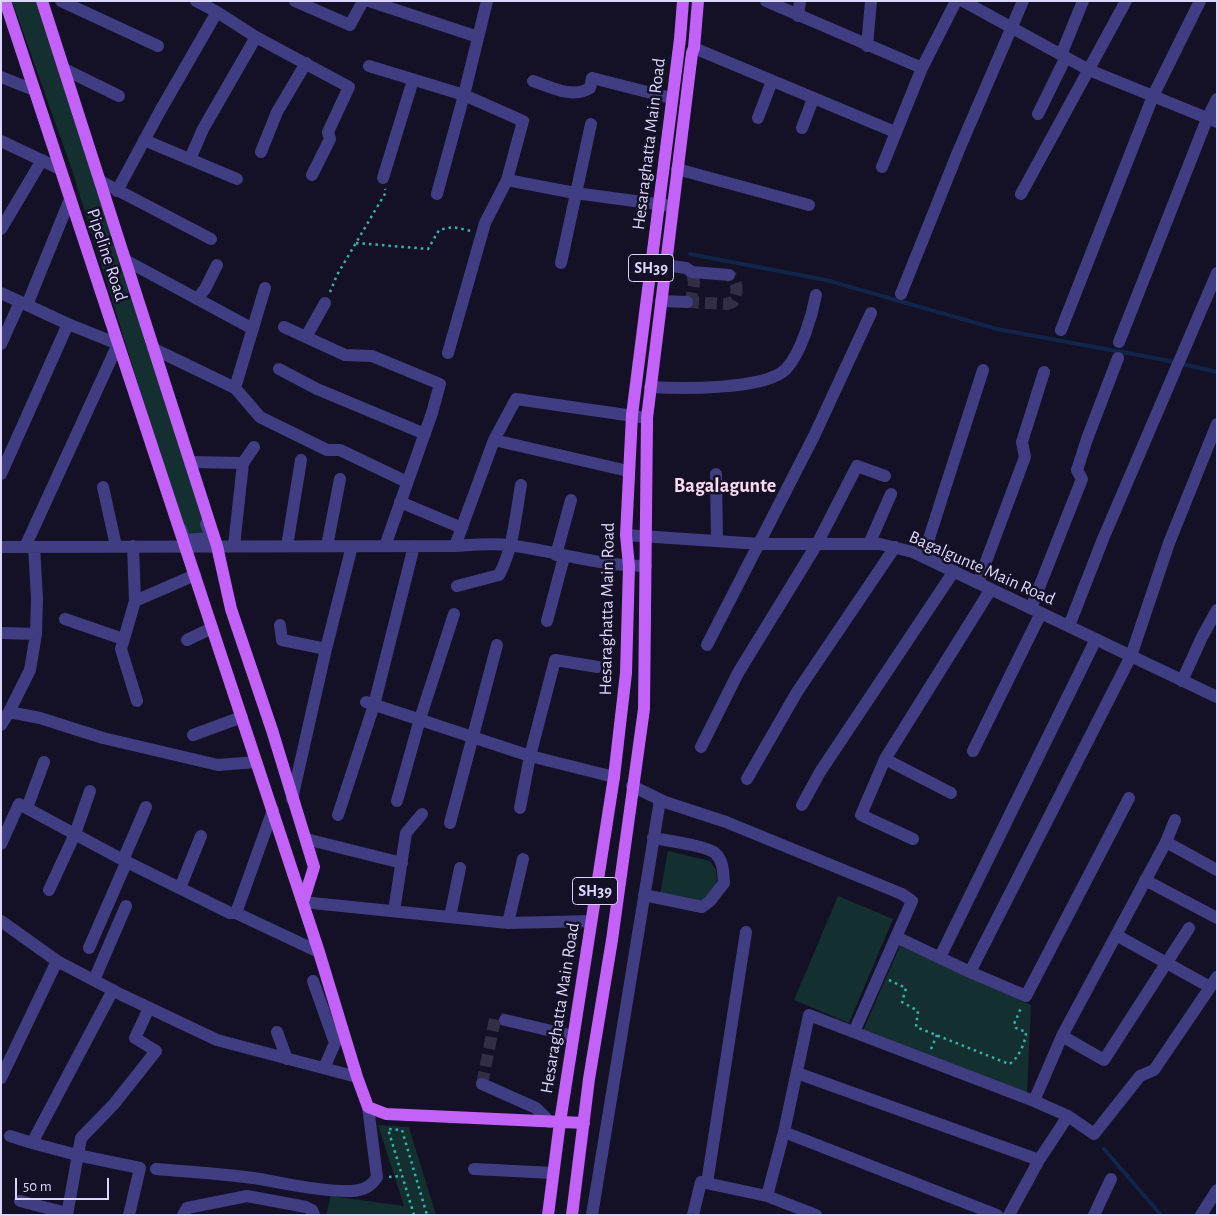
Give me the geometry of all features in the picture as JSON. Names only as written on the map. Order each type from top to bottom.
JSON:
[{"type":"main road","name":"Pipeline Road","points":[[4,1],[7,21],[34,90],[177,520],[320,952],[357,1077],[368,1107]]},
{"type":"main road","name":"Pipeline Road","points":[[42,1],[208,515],[231,609],[306,839],[314,867],[303,902]]},
{"type":"main road","name":"Hesaraghatta Main Road","points":[[548,1215],[553,1173],[555,1122],[573,1036],[614,777],[626,673],[629,566],[626,535],[632,415],[680,39],[683,1]]},
{"type":"main road","name":"Hesaraghatta Main Road","points":[[572,1215],[644,709],[647,418],[672,206],[694,48],[698,1]]},
{"type":"main road","points":[[368,1107],[386,1114],[584,1123]]},
{"type":"street","points":[[9,1],[185,540],[211,538],[36,1]]},
{"type":"street","points":[[61,1],[158,46]]},
{"type":"street","points":[[196,1],[256,37],[349,87],[328,132],[330,139],[312,175]]},
{"type":"street","points":[[296,1],[350,25],[363,1]]},
{"type":"street","points":[[370,1],[478,37]]},
{"type":"street","points":[[437,194],[464,96],[487,1]]},
{"type":"street","points":[[766,1],[922,68]]},
{"type":"street","points":[[798,16],[800,1]]},
{"type":"street","points":[[867,46],[871,1]]},
{"type":"street","points":[[882,167],[894,132],[922,68],[956,1]]},
{"type":"street","points":[[963,1],[1089,70],[1212,120]]},
{"type":"street","points":[[901,294],[958,152],[1023,1]]},
{"type":"street","points":[[1038,114],[1064,56],[1084,1]]},
{"type":"street","points":[[1021,194],[1126,1]]},
{"type":"street","points":[[1061,330],[1153,96],[1200,1]]},
{"type":"street","points":[[117,191],[217,12]]},
{"type":"street","points":[[190,159],[203,129],[256,37]]},
{"type":"street","points":[[694,48],[894,132]]},
{"type":"street","points":[[260,152],[277,112],[306,63]]},
{"type":"street","points":[[369,66],[464,96],[523,121],[507,180],[485,223],[448,353]]},
{"type":"street","points":[[64,69],[119,96]]},
{"type":"street","points":[[1,77],[34,90]]},
{"type":"street","points":[[533,81],[571,93],[584,92],[590,88],[592,78],[671,98]]},
{"type":"street","points":[[383,178],[413,80]]},
{"type":"street","points":[[758,118],[772,81]]},
{"type":"street","points":[[802,128],[813,98]]},
{"type":"street","points":[[1119,342],[1212,120],[1217,99]]},
{"type":"street","points":[[561,263],[591,124]]},
{"type":"street","points":[[144,140],[237,179]]},
{"type":"street","points":[[1,141],[60,169]]},
{"type":"street","points":[[1,229],[42,160]]},
{"type":"street","points":[[677,169],[809,205]]},
{"type":"street","points":[[507,180],[575,193],[672,206]]},
{"type":"street","points":[[100,181],[211,238]]},
{"type":"street","points":[[1,344],[24,304],[70,199]]},
{"type":"street","points":[[126,260],[253,329]]},
{"type":"street","points":[[197,299],[205,289],[217,265]]},
{"type":"street","points":[[665,265],[686,268],[692,272],[729,275]]},
{"type":"street","points":[[1068,626],[1217,273]]},
{"type":"street","points":[[234,388],[266,288]]},
{"type":"street","points":[[1,293],[68,324],[118,344],[30,547],[37,598],[36,634],[30,670],[1,725]]},
{"type":"street","points":[[650,387],[724,386],[775,378],[786,369],[798,349],[811,317],[816,295]]},
{"type":"street","points":[[661,301],[687,302]]},
{"type":"street","points":[[306,337],[325,303]]},
{"type":"street","points":[[707,645],[814,436],[871,313]]},
{"type":"street","points":[[1,474],[68,324]]},
{"type":"street","points":[[284,327],[345,355],[372,356],[440,384],[425,434],[385,546]]},
{"type":"street","points":[[154,349],[234,388],[260,417],[327,450],[340,450],[407,482]]},
{"type":"street","points":[[973,751],[1036,610],[1082,479],[1077,470],[1087,439],[1118,358]]},
{"type":"street","points":[[278,369],[317,389],[425,434]]},
{"type":"street","points":[[923,557],[983,370]]},
{"type":"street","points":[[978,583],[1025,457],[1022,442],[1044,372]]},
{"type":"street","points":[[455,546],[494,440],[516,398],[647,418]]},
{"type":"street","points":[[970,972],[1131,656],[1169,543],[1217,424]]},
{"type":"street","points":[[494,440],[628,470]]},
{"type":"street","points":[[234,546],[243,463],[254,447]]},
{"type":"street","points":[[287,546],[300,460]]},
{"type":"street","points":[[190,462],[243,463]]},
{"type":"street","points":[[701,747],[738,673],[817,544],[857,466],[886,476]]},
{"type":"street","points":[[716,474],[717,541]]},
{"type":"street","points":[[326,546],[340,479]]},
{"type":"street","points":[[457,586],[500,574],[509,545],[521,485]]},
{"type":"street","points":[[103,487],[116,546]]},
{"type":"street","points":[[869,544],[891,494]]},
{"type":"street","points":[[547,621],[571,500]]},
{"type":"street","points":[[400,502],[462,528]]},
{"type":"street","name":"Bagalgunte Main Road","points":[[626,535],[760,544],[880,544],[913,552],[1217,697]]},
{"type":"street","points":[[1,547],[455,546],[490,544],[509,545],[560,556],[629,566],[646,566]]},
{"type":"street","points":[[133,546],[135,601],[121,649],[137,701]]},
{"type":"street","points":[[292,799],[326,649],[352,546]]},
{"type":"street","points":[[338,815],[414,546]]},
{"type":"street","points":[[747,779],[797,692],[894,548]]},
{"type":"street","points":[[802,805],[820,772],[954,571]]},
{"type":"street","points":[[135,601],[195,575]]},
{"type":"street","points":[[913,839],[861,815],[884,759],[991,589]]},
{"type":"street","points":[[1182,681],[1202,637],[1217,610]]},
{"type":"street","points":[[397,802],[420,719],[454,614]]},
{"type":"street","points":[[65,619],[123,639]]},
{"type":"street","points":[[280,625],[282,640],[326,649]]},
{"type":"street","points":[[187,640],[212,628]]},
{"type":"street","points":[[1,633],[36,634]]},
{"type":"street","points":[[940,958],[1096,640]]},
{"type":"street","points":[[450,823],[497,645]]},
{"type":"street","points":[[520,808],[530,756],[556,660],[598,667]]},
{"type":"street","points":[[370,703],[530,756],[614,777]]},
{"type":"street","points":[[9,712],[40,718],[103,738],[218,765],[256,762]]},
{"type":"street","points":[[193,734],[242,717]]},
{"type":"street","points":[[884,759],[951,793]]},
{"type":"street","points":[[27,808],[44,762]]},
{"type":"street","points":[[632,786],[660,800],[726,822],[902,894],[912,901],[854,1032]]},
{"type":"street","points":[[49,890],[75,834],[90,791]]},
{"type":"street","points":[[896,937],[1026,996],[1129,798]]},
{"type":"street","points":[[592,1215],[660,800]]},
{"type":"street","points":[[1,844],[19,804],[125,862],[230,913],[236,913],[320,952]]},
{"type":"street","points":[[89,948],[146,807]]},
{"type":"street","points":[[236,913],[273,810]]},
{"type":"street","points":[[394,911],[406,833],[422,814]]},
{"type":"street","points":[[1034,1101],[1062,1036],[1166,842],[1175,820]]},
{"type":"street","points":[[180,888],[202,836]]},
{"type":"street","points":[[644,895],[702,906],[710,901],[724,883],[723,865],[715,852],[689,844],[653,838]]},
{"type":"street","points":[[306,839],[402,863]]},
{"type":"street","points":[[1166,842],[1217,870]]},
{"type":"street","points":[[508,923],[523,859]]},
{"type":"street","points":[[450,917],[460,868]]},
{"type":"street","points":[[1145,880],[1217,918]]},
{"type":"street","points":[[303,902],[508,923],[591,920]]},
{"type":"street","points":[[94,980],[126,906]]},
{"type":"street","points":[[1,921],[57,961],[217,1040],[357,1077]]},
{"type":"street","points":[[1062,1036],[1104,1060],[1189,928]]},
{"type":"street","points":[[707,1183],[746,932]]},
{"type":"street","points":[[767,1196],[784,1132],[809,1015],[1034,1101],[1068,1116],[1094,1134],[1140,1076],[1154,1070],[1213,982],[1167,963],[1116,935]]},
{"type":"street","points":[[1,1078],[57,961]]},
{"type":"street","points":[[312,981],[335,1044],[324,1068]]},
{"type":"street","points":[[32,1142],[113,990]]},
{"type":"street","points":[[20,1201],[67,1214],[81,1138],[114,1104],[156,1051],[135,1038],[149,1008]]},
{"type":"street","points":[[505,1020],[573,1036]]},
{"type":"street","points":[[277,1032],[286,1058]]},
{"type":"street","points":[[797,1073],[1039,1160]]},
{"type":"street","points":[[482,1084],[536,1108],[555,1122]]},
{"type":"street","points":[[156,1169],[228,1175],[313,1188],[351,1191],[365,1189],[372,1185],[377,1177],[368,1107]]},
{"type":"street","points":[[1009,1215],[1039,1160],[1068,1116]]},
{"type":"street","points":[[784,1132],[997,1215]]},
{"type":"street","points":[[10,1136],[77,1155],[140,1168],[129,1215]]},
{"type":"street","points":[[474,1169],[553,1173]]},
{"type":"street","points":[[1094,1215],[1111,1179]]},
{"type":"street","points":[[692,1215],[701,1182],[767,1196],[816,1215]]},
{"type":"street","points":[[1201,1215],[1217,1190]]},
{"type":"street","points":[[183,1215],[187,1208],[247,1196],[306,1207],[312,1210],[314,1215]]},
{"type":"path","points":[[325,303],[337,275],[386,192],[383,178]]},
{"type":"path","points":[[356,242],[428,249],[438,230],[453,228],[482,233]]},
{"type":"path","points":[[879,976],[906,988],[902,1002],[918,1011],[916,1027],[1009,1064],[1017,1056],[1026,1035],[1026,1032],[1016,1028],[1014,1024],[1026,996]]},
{"type":"path","points":[[414,1215],[388,1129],[402,1130],[427,1215]]},
{"type":"green space","points":[[12,1],[38,1],[213,541],[187,542],[72,170]]},
{"type":"green space","points":[[668,851],[710,861],[716,870],[717,886],[700,903],[660,894]]},
{"type":"green space","points":[[838,896],[893,919],[849,1023],[794,1000]]},
{"type":"green space","points":[[900,946],[1031,1005],[1027,1096],[862,1033]]},
{"type":"green space","points":[[378,1125],[409,1127],[436,1215],[326,1215],[331,1196],[404,1206]]},
{"type":"waterway","points":[[690,254],[826,280],[997,329],[1165,360],[1217,372]]},
{"type":"waterway","points":[[1104,1149],[1161,1215]]},
{"type":"tunnel","points":[[687,302],[691,300],[694,283],[692,272]]},
{"type":"tunnel","points":[[687,302],[727,304],[733,302],[737,287],[735,281],[729,275]]},
{"type":"tunnel","points":[[482,1084],[495,1019],[505,1020]]},
{"type":"district","name":"Bagalagunte","points":[[725,486]]}]
